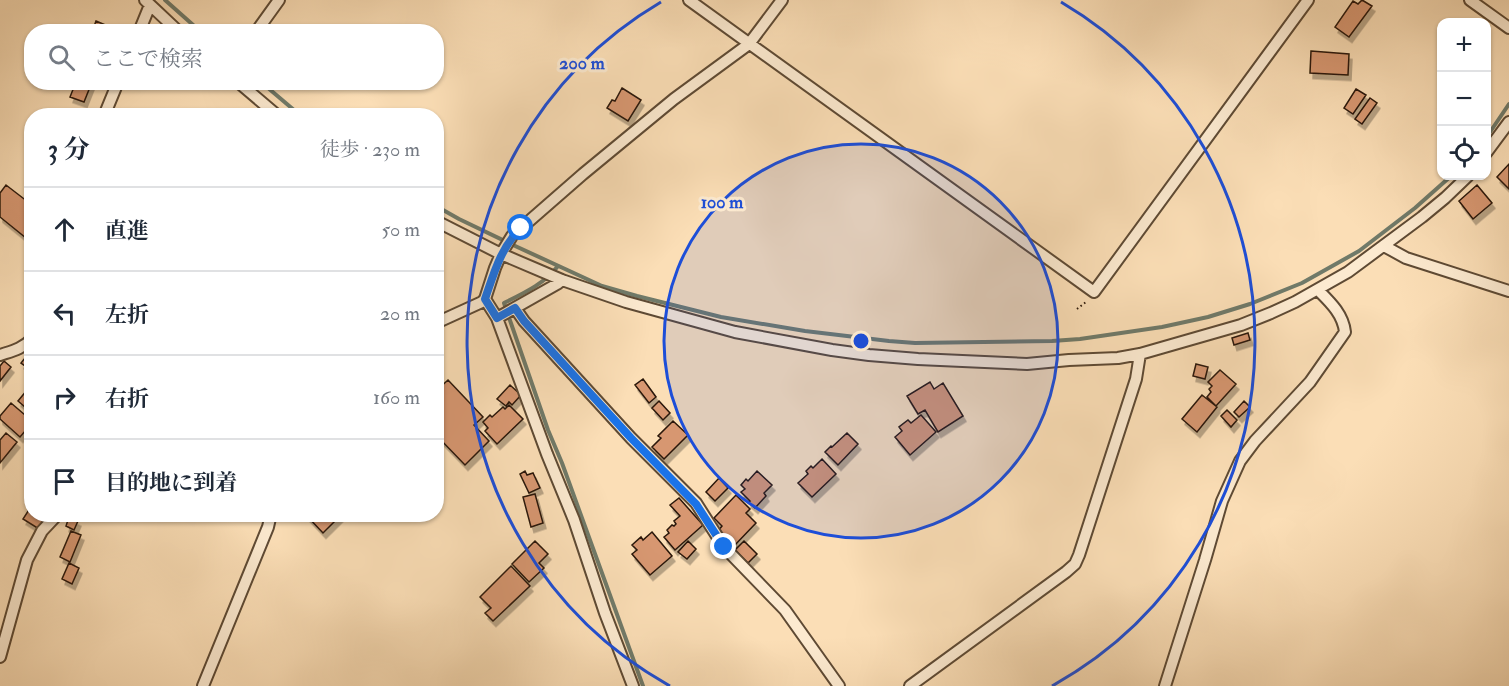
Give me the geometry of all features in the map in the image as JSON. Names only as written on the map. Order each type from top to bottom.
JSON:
[{"type":"street","points":[[262,24],[279,0]]},
{"type":"street","points":[[689,0],[1094,292],[1308,0]]},
{"type":"street","points":[[444,319],[485,299],[512,236],[674,99],[749,44],[782,0]]},
{"type":"street","points":[[1470,0],[1509,28]]},
{"type":"street","points":[[141,24],[147,2],[170,24]]},
{"type":"street","points":[[107,108],[115,90]]},
{"type":"street","points":[[247,90],[269,108]]},
{"type":"street","points":[[1491,146],[1509,122]]},
{"type":"street","points":[[444,225],[562,280],[626,302],[725,329],[832,350],[918,359],[1027,364],[1118,358],[1140,354],[1241,325],[1295,302],[1348,272],[1445,198],[1464,180]]},
{"type":"street","points":[[1384,246],[1406,258],[1509,291]]},
{"type":"street","points":[[497,318],[562,280]]},
{"type":"street","points":[[1165,686],[1222,501],[1240,461],[1310,382],[1345,332],[1345,326],[1335,306],[1318,290]]},
{"type":"street","points":[[485,299],[497,318],[574,520],[605,613],[633,686]]},
{"type":"street","points":[[515,308],[524,321],[631,438],[696,504],[721,543],[785,610],[839,686]]},
{"type":"street","points":[[0,355],[24,345]]},
{"type":"street","points":[[910,686],[1075,564],[1136,379],[1140,354]]},
{"type":"street","points":[[0,657],[27,560],[42,531],[50,522]]},
{"type":"street","points":[[203,686],[269,522]]},
{"type":"building","points":[[1362,0],[1372,6],[1349,37],[1335,27],[1353,1],[1358,4]]},
{"type":"building","points":[[1311,51],[1349,54],[1348,75],[1310,73]]},
{"type":"building","points":[[622,88],[641,100],[628,121],[607,108],[612,100],[615,101]]},
{"type":"building","points":[[1356,89],[1366,95],[1353,114],[1344,108]]},
{"type":"building","points":[[73,90],[89,90],[84,102],[70,97]]},
{"type":"building","points":[[1370,98],[1377,103],[1362,124],[1355,119]]},
{"type":"building","points":[[1509,164],[1509,189],[1497,177]]},
{"type":"building","points":[[6,185],[24,199],[24,236],[0,217],[0,193]]},
{"type":"building","points":[[1477,185],[1492,203],[1473,219],[1459,201]]},
{"type":"building","points":[[1248,333],[1250,340],[1234,345],[1232,338]]},
{"type":"building","points":[[4,361],[11,367],[0,381],[0,366]]},
{"type":"building","points":[[1196,364],[1208,367],[1205,379],[1193,376]]},
{"type":"building","points":[[1220,370],[1236,384],[1216,406],[1207,397],[1212,386],[1208,382]]},
{"type":"building","points":[[643,379],[656,397],[649,403],[635,385]]},
{"type":"building","points":[[448,380],[483,417],[474,425],[489,441],[465,465],[444,443],[444,384]]},
{"type":"building","points":[[930,382],[934,389],[943,383],[963,416],[938,432],[925,410],[918,414],[907,396]]},
{"type":"building","points":[[510,385],[521,395],[512,405],[509,402],[506,406],[497,399]]},
{"type":"building","points":[[24,394],[24,406],[18,401]]},
{"type":"building","points":[[1202,395],[1217,407],[1197,432],[1182,419]]},
{"type":"building","points":[[659,401],[670,413],[663,420],[652,408]]},
{"type":"building","points":[[1244,401],[1250,407],[1239,417],[1234,412]]},
{"type":"building","points":[[11,403],[24,414],[24,432],[20,437],[0,419]]},
{"type":"building","points":[[509,405],[523,419],[497,444],[485,431],[488,428],[483,422],[490,415],[492,417],[503,407],[505,409]]},
{"type":"building","points":[[1227,410],[1237,420],[1231,427],[1221,416]]},
{"type":"building","points":[[921,415],[936,432],[910,455],[895,437],[902,431],[899,427],[908,420],[911,423]]},
{"type":"building","points":[[673,421],[688,435],[664,459],[652,447],[661,438],[658,436]]},
{"type":"building","points":[[6,433],[17,442],[0,463],[0,440]]},
{"type":"building","points":[[847,433],[858,444],[838,465],[825,452]]},
{"type":"building","points":[[822,459],[836,474],[812,497],[798,483],[808,474],[806,471],[811,466],[813,468]]},
{"type":"building","points":[[525,471],[527,475],[533,473],[540,488],[529,493],[520,474]]},
{"type":"building","points":[[757,471],[772,485],[755,508],[741,492],[745,489],[741,485]]},
{"type":"building","points":[[719,478],[728,488],[715,501],[706,492]]},
{"type":"building","points":[[535,494],[543,523],[531,527],[523,497]]},
{"type":"building","points":[[736,495],[750,509],[746,513],[756,523],[734,546],[718,531],[722,526],[714,518]]},
{"type":"building","points":[[679,498],[703,525],[675,550],[664,537],[669,533],[667,530],[676,524],[674,521],[680,516],[670,505]]},
{"type":"building","points":[[28,522],[44,522],[39,529]]},
{"type":"building","points":[[67,522],[78,522],[74,530],[66,526]]},
{"type":"building","points":[[313,522],[334,522],[323,533]]},
{"type":"building","points":[[71,531],[81,535],[70,562],[60,557]]},
{"type":"building","points":[[652,532],[672,556],[650,575],[632,554],[637,550],[632,545],[641,537],[643,540]]},
{"type":"building","points":[[535,541],[548,554],[539,563],[544,568],[529,582],[512,564]]},
{"type":"building","points":[[688,541],[696,549],[687,559],[678,552]]},
{"type":"building","points":[[744,541],[757,554],[748,563],[735,550]]},
{"type":"building","points":[[69,563],[79,568],[72,584],[62,579]]},
{"type":"building","points":[[511,566],[530,586],[493,621],[485,613],[491,608],[480,597]]},
{"type":"waterway","points":[[165,0],[192,24]]},
{"type":"waterway","points":[[270,90],[292,108]]},
{"type":"waterway","points":[[1491,131],[1509,104]]},
{"type":"waterway","points":[[444,211],[602,286],[721,317],[805,331],[915,343],[1052,341],[1162,327],[1208,317],[1250,304],[1302,283],[1359,251],[1415,208],[1446,180]]},
{"type":"waterway","points":[[558,266],[540,283],[504,303],[548,430],[643,686]]},
{"type":"route","points":[[521,228],[512,236],[495,268],[485,299],[491,309],[497,318],[515,308],[524,321],[631,438],[696,504],[724,547]]}]
